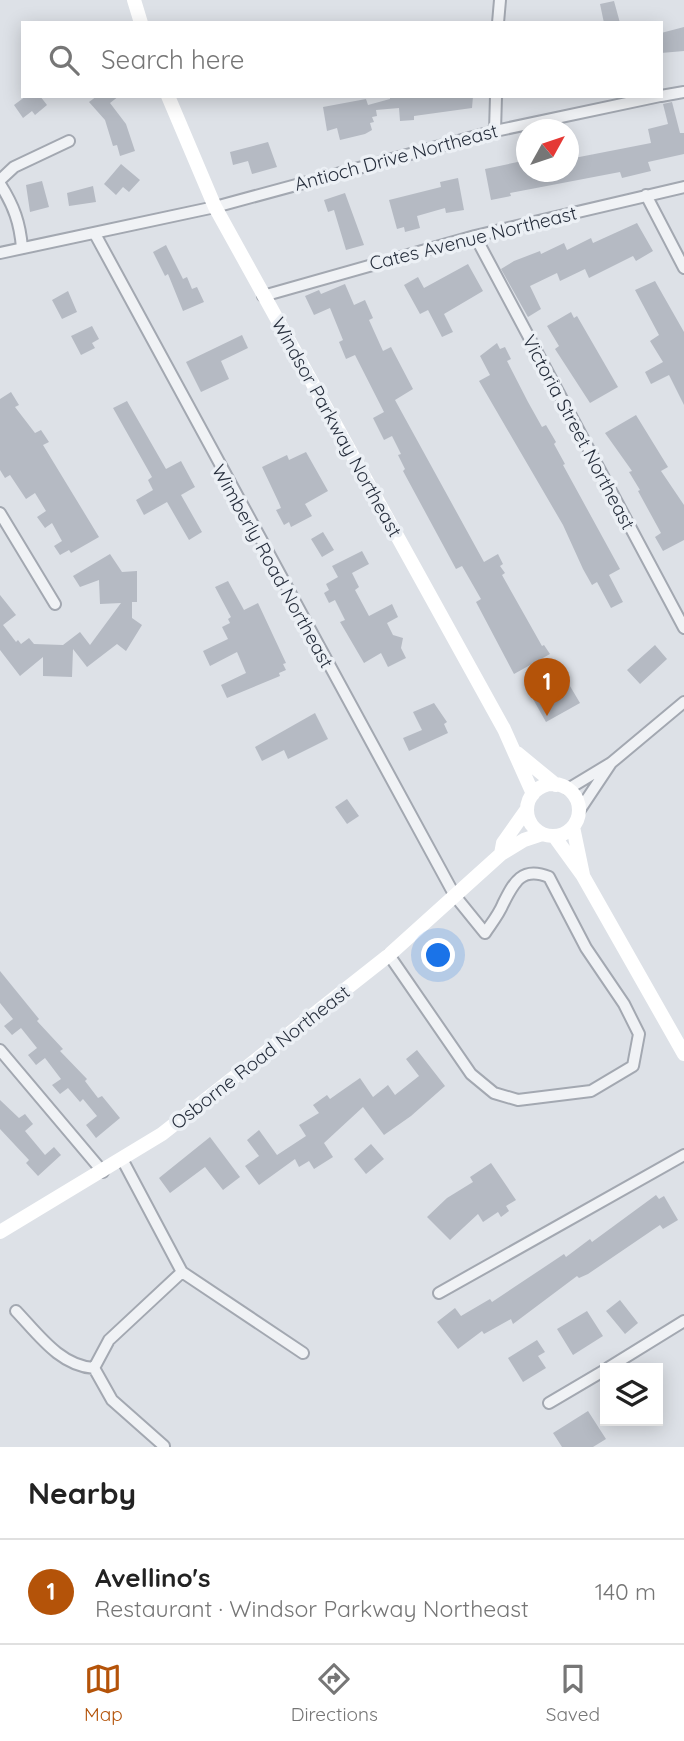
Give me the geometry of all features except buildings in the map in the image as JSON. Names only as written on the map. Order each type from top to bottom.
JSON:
[{"type":"street","points":[[134,0],[140,21]]},
{"type":"street","points":[[498,21],[500,0]]},
{"type":"street","name":"Antioch Drive Northeast","points":[[663,96],[684,92]]},
{"type":"street","name":"Windsor Parkway Northeast","points":[[169,98],[215,207],[517,753],[533,794]]},
{"type":"street","points":[[495,131],[496,98]]},
{"type":"street","name":"Antioch Drive Northeast","points":[[0,253],[215,207],[495,131],[652,98]]},
{"type":"street","points":[[22,248],[20,224],[0,182],[24,162],[69,141]]},
{"type":"street","name":"Cates Avenue Northeast","points":[[263,296],[475,236],[684,187]]},
{"type":"street","points":[[646,195],[684,268]]},
{"type":"street","name":"Wimberly Road Northeast","points":[[95,233],[455,896],[485,933],[517,879],[526,873],[537,872],[549,877],[586,948],[624,1004],[639,1034],[633,1066],[591,1091],[519,1100],[494,1093],[471,1074],[389,955]]},
{"type":"street","name":"Victoria Street Northeast","points":[[475,236],[684,628]]},
{"type":"street","points":[[0,513],[55,604]]},
{"type":"street","points":[[683,705],[611,763],[562,787],[543,786],[533,794],[527,809],[530,822],[548,835],[583,876],[684,1054]]},
{"type":"street","name":"Windsor Parkway Northeast","points":[[517,753],[562,787]]},
{"type":"street","points":[[583,876],[573,827],[579,811],[611,763]]},
{"type":"street","points":[[562,787],[574,795],[579,811]]},
{"type":"street","name":"Osborne Road Northeast","points":[[501,855],[503,843],[527,809]]},
{"type":"street","points":[[548,835],[573,827]]},
{"type":"street","name":"Osborne Road Northeast","points":[[0,1233],[162,1134],[389,955],[501,855],[548,835]]},
{"type":"street","points":[[0,1050],[103,1172]]},
{"type":"street","points":[[439,1293],[684,1155]]},
{"type":"street","points":[[122,1159],[183,1272],[303,1353]]},
{"type":"street","points":[[94,1368],[109,1340],[183,1272]]},
{"type":"street","points":[[16,1311],[65,1359],[78,1367],[94,1368]]},
{"type":"street","points":[[617,1363],[684,1321]]},
{"type":"street","points":[[94,1368],[112,1400],[164,1446]]},
{"type":"street","points":[[549,1403],[600,1373]]},
{"type":"place","name":"Avellino's","points":[[547,716]]}]
